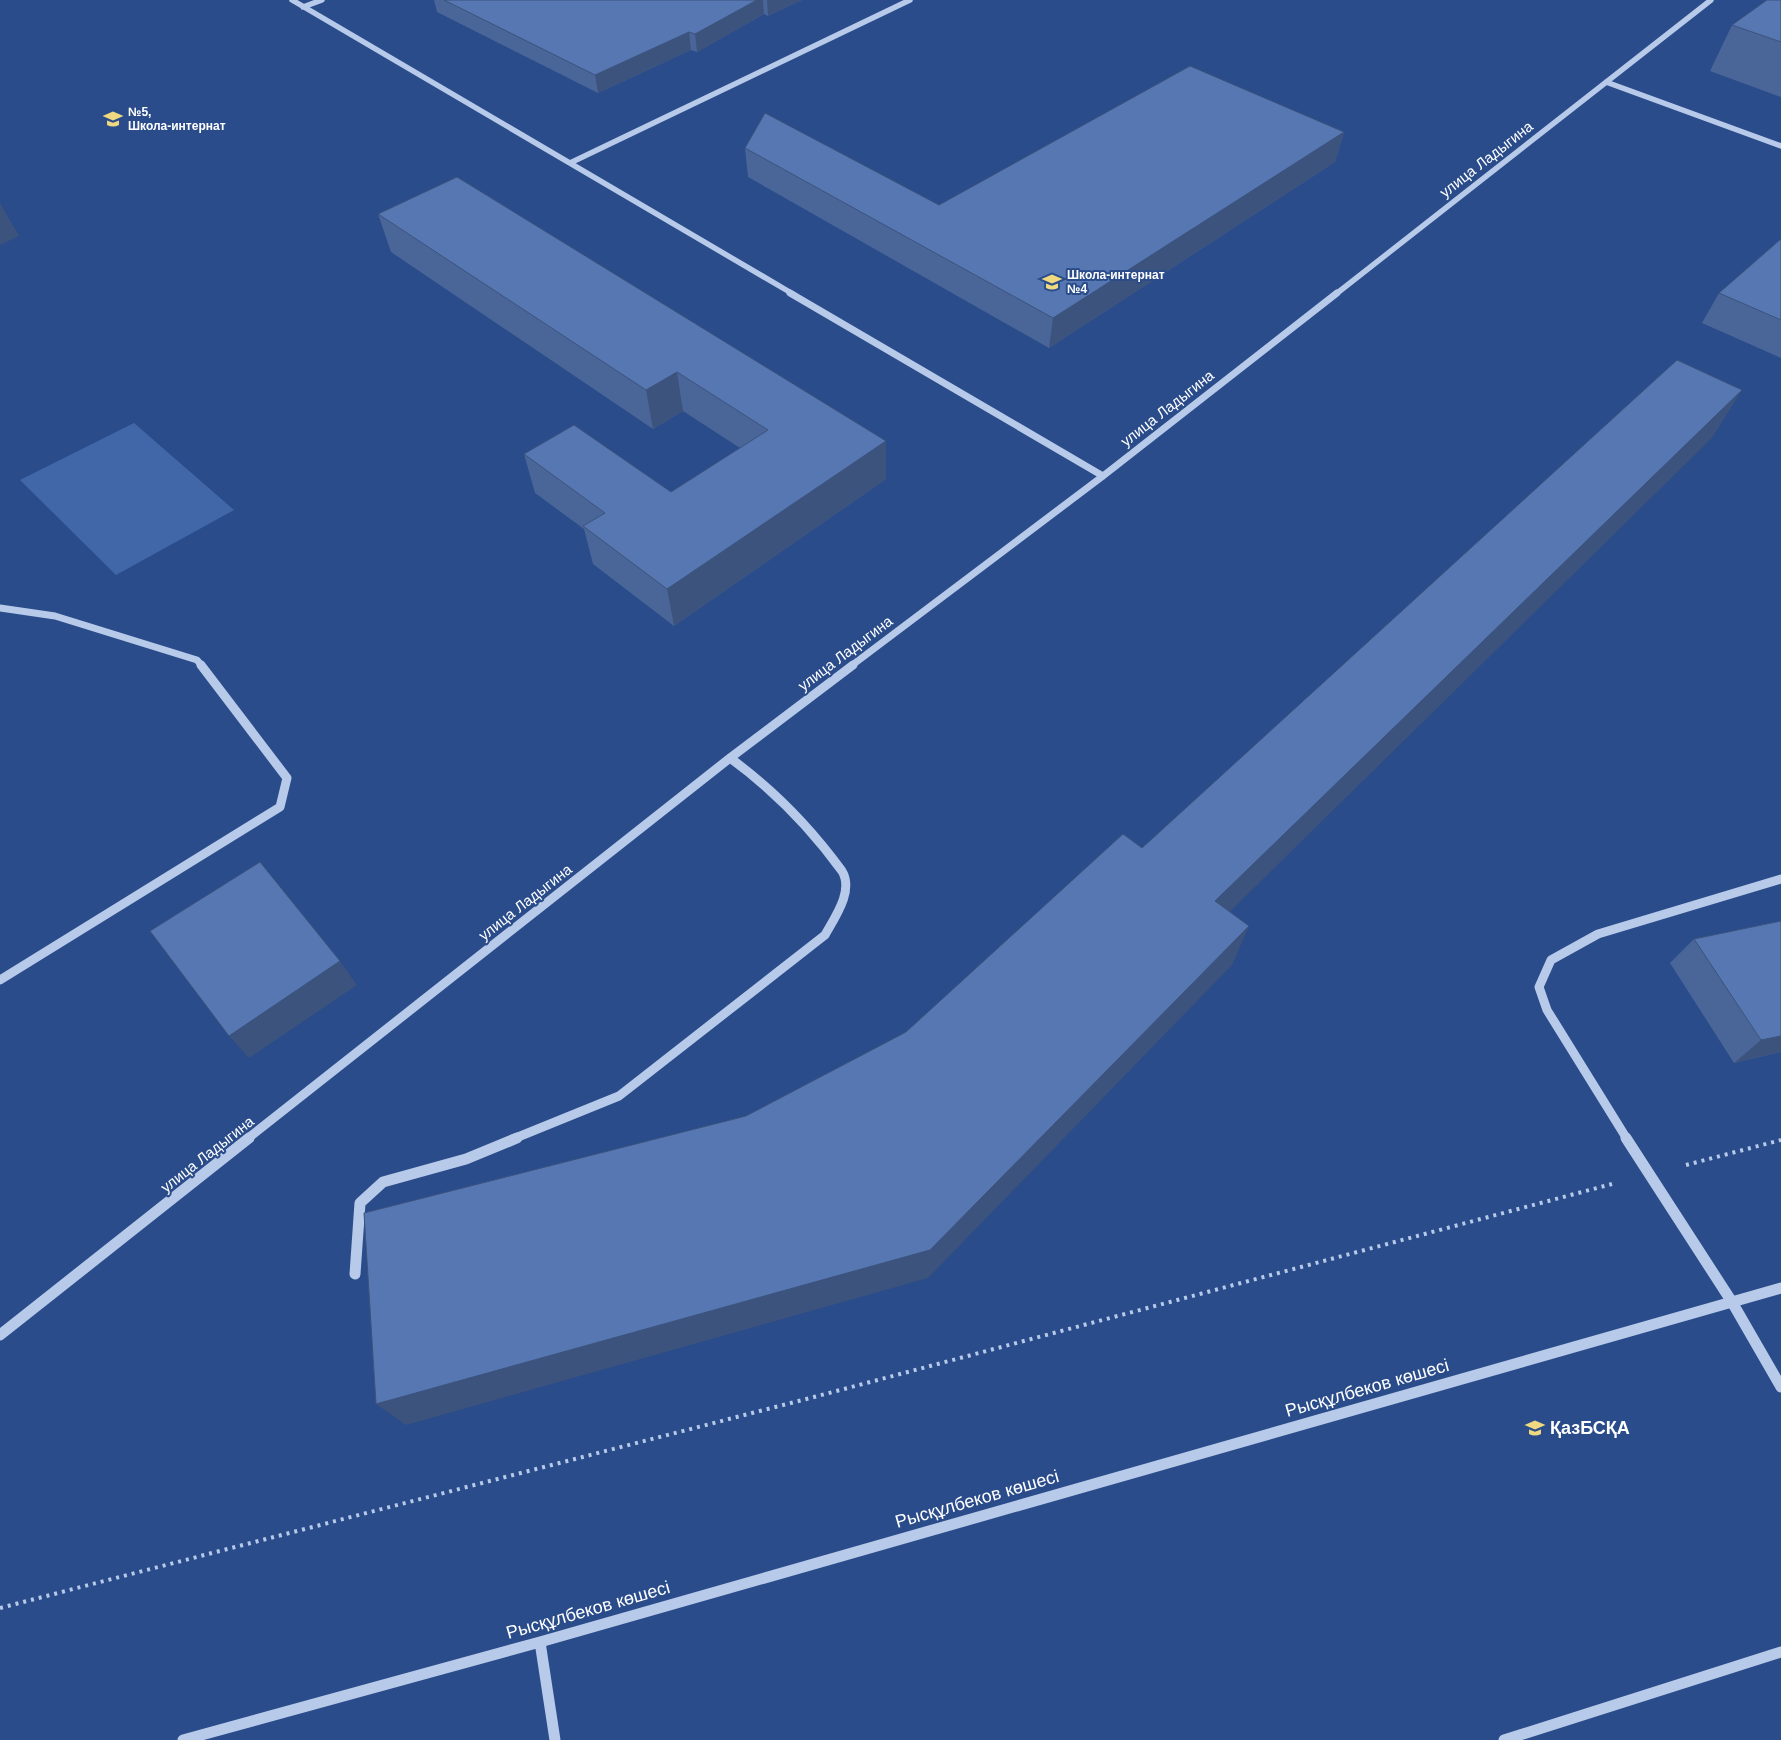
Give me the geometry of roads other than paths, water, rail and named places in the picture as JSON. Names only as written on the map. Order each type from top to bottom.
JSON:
[{"type":"street","points":[[292,0],[1103,476]]},
{"type":"street","points":[[303,7],[322,0]]},
{"type":"street","points":[[570,163],[910,0]]},
{"type":"street","name":"улица Ладыгина","points":[[0,1335],[730,758],[1103,476],[1711,0]]},
{"type":"street","points":[[1606,82],[1781,146]]},
{"type":"street","points":[[0,608],[55,616],[197,660],[287,778],[280,807],[0,980]]},
{"type":"street","points":[[355,1274],[360,1203],[383,1182],[466,1159],[619,1096],[825,935],[844,900],[845,876],[820,841],[784,800],[730,758]]},
{"type":"street","points":[[1781,879],[1598,934],[1552,960],[1539,987],[1546,1010],[1648,1175],[1732,1302],[1781,1386]]},
{"type":"street","name":"Рысқұлбеков көшесі","points":[[183,1740],[540,1642],[1781,1288]]},
{"type":"street","points":[[540,1642],[555,1740]]},
{"type":"street","points":[[1504,1740],[1781,1652]]},
{"type":"place","name":"№5, Школа-интернат","points":[[113,119]]},
{"type":"place","name":"Школа-интернат №4","points":[[1052,282]]},
{"type":"place","name":"ҚазБСҚА","points":[[1535,1428]]}]
